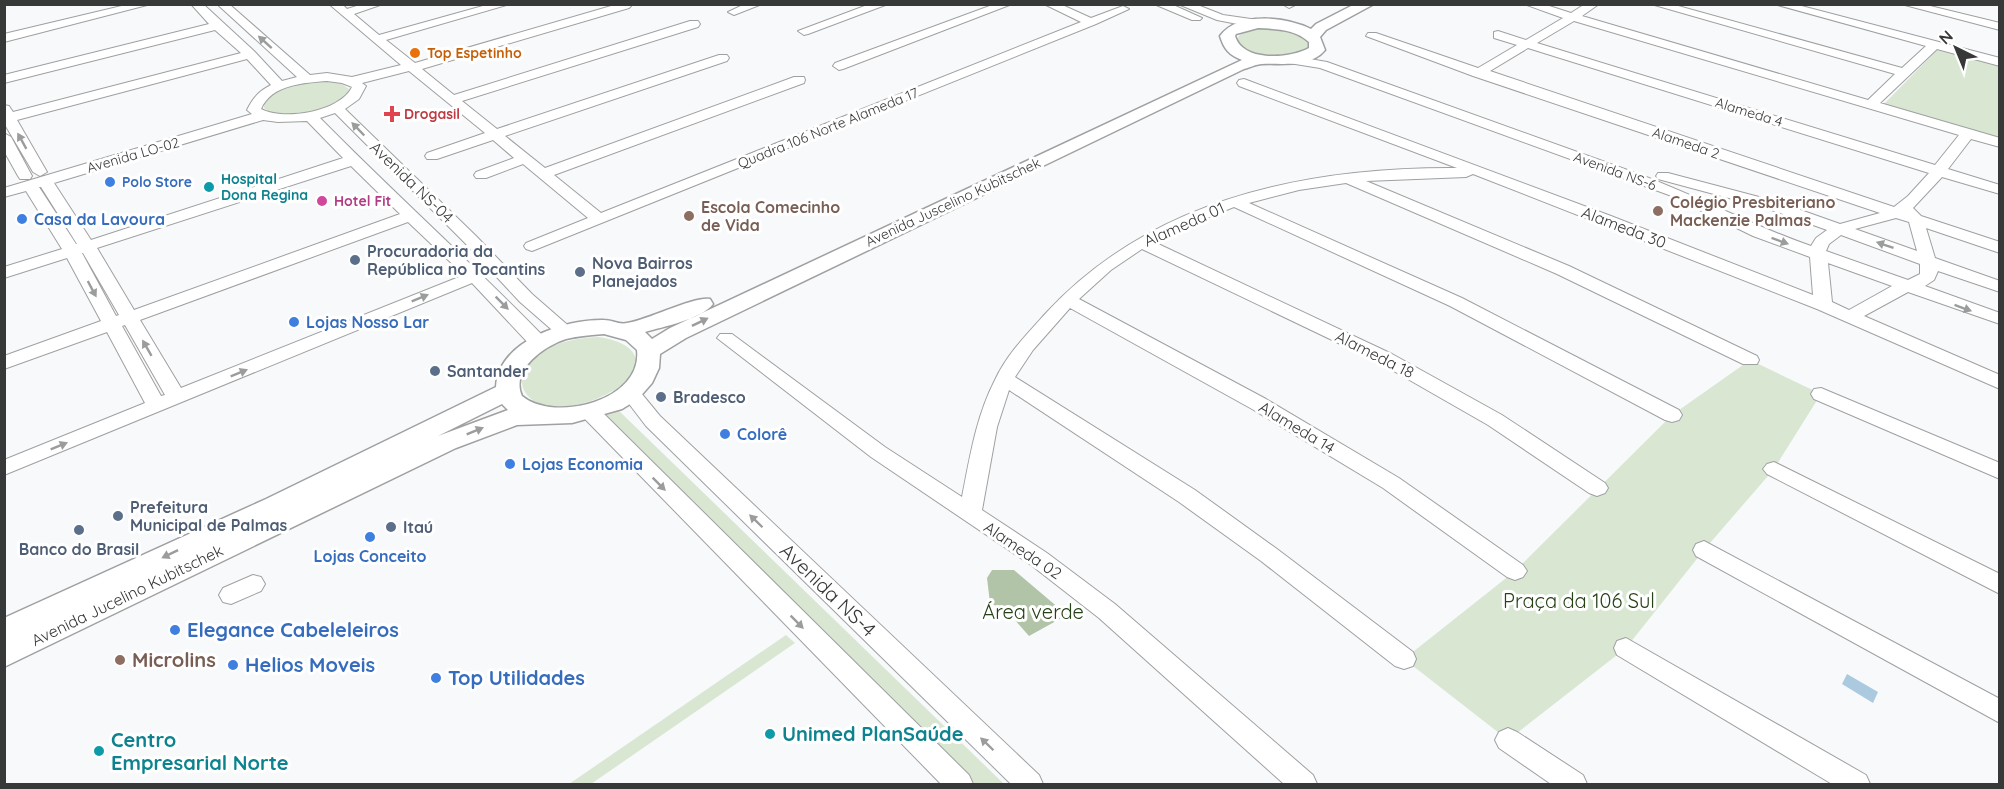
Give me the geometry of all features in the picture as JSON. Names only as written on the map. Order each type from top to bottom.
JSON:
[{"type":"main road","points":[[1338,4],[1304,20],[1284,26],[1258,24],[1232,40],[1260,59],[1304,58],[1315,43],[1321,27],[1367,4]]},
{"type":"main road","points":[[1284,26],[1315,43]]},
{"type":"main road","name":"Avenida Juscelino Kubitschek","points":[[625,331],[676,316],[1221,60],[1231,51],[1232,40]]},
{"type":"main road","name":"Avenida Juscelino Kubitschek","points":[[649,351],[678,333],[752,297],[1238,66],[1260,59]]},
{"type":"main road","points":[[604,327],[625,331],[644,343],[651,361],[648,371],[630,392],[590,412],[548,416],[518,407],[506,392],[508,372],[520,356],[539,343],[565,332],[604,327]]},
{"type":"main road","points":[[4,632],[285,501],[506,392]]},
{"type":"main road","name":"Avenida Jucelino Kubitschek","points":[[4,654],[447,442],[514,417],[548,416]]},
{"type":"street","points":[[4,38],[147,4]]},
{"type":"street","points":[[196,4],[250,54],[280,86]]},
{"type":"street","points":[[222,4],[307,79]]},
{"type":"street","points":[[340,9],[378,4]]},
{"type":"street","points":[[377,39],[505,4]]},
{"type":"street","points":[[734,12],[757,4]]},
{"type":"street","points":[[804,31],[883,4]]},
{"type":"street","points":[[839,66],[1007,4]]},
{"type":"street","points":[[1049,4],[1092,22]]},
{"type":"street","points":[[1159,4],[1232,40]]},
{"type":"street","points":[[1183,4],[1221,18],[1258,24]]},
{"type":"street","points":[[1529,4],[2000,143]]},
{"type":"street","points":[[1478,73],[1593,4]]},
{"type":"street","points":[[1656,4],[1905,73]]},
{"type":"street","points":[[1779,4],[2000,62]]},
{"type":"street","points":[[1906,4],[2000,27]]},
{"type":"street","points":[[356,84],[358,91],[354,97],[337,108],[310,116],[282,119],[258,112],[264,94],[280,86],[327,77],[356,84],[625,6]]},
{"type":"street","points":[[340,9],[452,100],[520,161],[543,174],[599,219]]},
{"type":"street","name":"Quadra 106 Norte Alameda 17","points":[[532,246],[1123,9]]},
{"type":"street","points":[[4,73],[215,24]]},
{"type":"street","points":[[4,79],[215,24]]},
{"type":"street","points":[[452,100],[694,24]]},
{"type":"street","name":"Alameda 4","points":[[1498,34],[2000,190]]},
{"type":"street","name":"Alameda 2","points":[[1372,36],[1906,214],[2000,248]]},
{"type":"street","name":"Avenida NS-6","points":[[1315,43],[1665,177],[1772,205],[2000,286]]},
{"type":"street","points":[[1870,105],[1934,45]]},
{"type":"street","points":[[35,179],[6,115],[250,54]]},
{"type":"street","points":[[432,156],[492,138],[723,58]]},
{"type":"street","name":"Avenida NS-6","points":[[1293,60],[1323,65],[1637,178],[1674,192],[1737,224],[1819,256],[2000,319]]},
{"type":"street","points":[[543,174],[799,80]]},
{"type":"street","name":"Alameda 30","points":[[1244,83],[1487,174],[1823,305],[2000,383]]},
{"type":"street","name":"Avenida NS-04","points":[[337,108],[470,239],[526,298],[565,332]]},
{"type":"street","name":"Avenida LO-02","points":[[4,193],[35,179],[258,112]]},
{"type":"street","name":"Avenida NS-04","points":[[310,116],[352,160],[475,276],[539,343]]},
{"type":"street","points":[[1823,305],[1820,242],[1826,236],[1841,230],[1906,214],[1937,170],[1967,134]]},
{"type":"street","points":[[4,137],[126,313],[177,399]]},
{"type":"street","points":[[4,273],[352,160]]},
{"type":"street","points":[[481,175],[520,161]]},
{"type":"street","name":"Alameda 01","points":[[970,514],[994,403],[1005,379],[1024,348],[1068,300],[1109,264],[1141,242],[1166,229],[1235,202],[1346,178],[1442,172],[1487,174]]},
{"type":"street","points":[[1346,178],[1563,270],[1750,360]]},
{"type":"street","name":"Avenida LO-02","points":[[4,183],[35,179]]},
{"type":"street","points":[[1235,202],[1456,302],[1672,415]]},
{"type":"street","points":[[4,363],[126,313],[406,212]]},
{"type":"street","points":[[1849,317],[1906,286],[1922,282],[1928,276],[1930,270],[1927,259],[1906,214]]},
{"type":"street","name":"Alameda 18","points":[[1141,242],[1385,358],[1495,420],[1597,488]]},
{"type":"street","points":[[80,249],[109,320],[157,407]]},
{"type":"street","points":[[4,468],[475,276]]},
{"type":"street","name":"Alameda 14","points":[[1068,300],[1259,404],[1391,483],[1515,571]]},
{"type":"street","points":[[4,350],[109,320]]},
{"type":"street","name":"Alameda 02","points":[[726,338],[878,452],[1040,559],[1107,611],[1303,784]]},
{"type":"street","points":[[1005,379],[1187,496],[1269,555],[1404,659]]},
{"type":"street","name":"Avenida NS-4","points":[[630,392],[653,421],[1029,784]]},
{"type":"street","points":[[1821,394],[2000,472]]},
{"type":"street","points":[[590,412],[959,784]]},
{"type":"street","points":[[1774,469],[2000,585]]},
{"type":"street","points":[[1704,550],[2000,712]]},
{"type":"street","points":[[231,595],[253,584]]},
{"type":"street","points":[[1626,648],[1856,784]]},
{"type":"street","points":[[1508,740],[1573,784]]},
{"type":"green space","points":[[1268,27],[1298,33],[1308,39],[1311,44],[1310,49],[1272,57],[1254,54],[1238,44],[1237,39],[1243,33],[1251,29]]},
{"type":"green space","points":[[1937,50],[1999,66],[1999,141],[1882,106]]},
{"type":"green space","points":[[322,81],[339,82],[349,89],[348,94],[319,110],[295,116],[283,116],[264,108],[266,101],[278,91],[287,87]]},
{"type":"green space","points":[[597,337],[621,343],[633,353],[636,359],[635,366],[631,375],[622,384],[595,400],[562,407],[547,406],[534,401],[525,392],[522,381],[527,364],[544,350],[576,339]]},
{"type":"green space","name":"Praça da 106 Sul","points":[[1750,360],[1821,394],[1774,469],[1704,550],[1626,648],[1508,740],[1404,659],[1515,571],[1672,415]]},
{"type":"green space","points":[[614,406],[1004,784],[970,784],[598,414]]},
{"type":"green space","name":"Área verde","points":[[992,570],[1014,570],[1067,615],[1029,636],[1007,611],[990,603],[987,578]]},
{"type":"green space","points":[[786,635],[795,643],[591,784],[569,784]]},
{"type":"water","points":[[1847,674],[1878,692],[1873,703],[1842,684]]},
{"type":"place","name":"Top Espetinho","points":[[415,53]]},
{"type":"place","name":"Drogasil","points":[[392,114]]},
{"type":"place","name":"Polo Store","points":[[110,182]]},
{"type":"place","name":"Hospital Dona Regina","points":[[209,187]]},
{"type":"place","name":"Hotel Fit","points":[[322,201]]},
{"type":"place","name":"Colégio Presbiteriano Mackenzie Palmas","points":[[1658,211]]},
{"type":"place","name":"Escola Comecinho de Vida","points":[[689,216]]},
{"type":"place","name":"Casa da Lavoura","points":[[22,219]]},
{"type":"place","name":"Procuradoria da República no Tocantins","points":[[355,260]]},
{"type":"place","name":"Nova Bairros Planejados","points":[[580,272]]},
{"type":"place","name":"Lojas Nosso Lar","points":[[294,322]]},
{"type":"place","name":"Santander","points":[[435,371]]},
{"type":"place","name":"Bradesco","points":[[661,397]]},
{"type":"place","name":"Colorê","points":[[725,434]]},
{"type":"place","name":"Lojas Economia","points":[[510,464]]},
{"type":"place","name":"Prefeitura Municipal de Palmas","points":[[118,516]]},
{"type":"place","name":"Itaú","points":[[391,527]]},
{"type":"place","name":"Banco do Brasil","points":[[79,530]]},
{"type":"place","name":"Lojas Conceito","points":[[370,537]]},
{"type":"place","name":"Elegance Cabeleleiros","points":[[175,630]]},
{"type":"place","name":"Microlins","points":[[120,660]]},
{"type":"place","name":"Helios Moveis","points":[[233,665]]},
{"type":"place","name":"Top Utilidades","points":[[436,678]]},
{"type":"place","name":"Unimed PlanSaúde","points":[[770,734]]},
{"type":"place","name":"Centro Empresarial Norte","points":[[99,751]]}]
